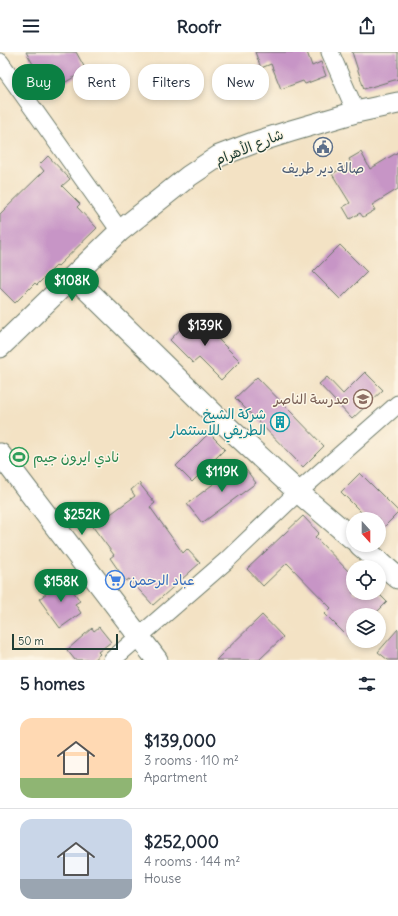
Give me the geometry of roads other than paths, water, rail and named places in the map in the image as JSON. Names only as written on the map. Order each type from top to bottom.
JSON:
[{"type":"street","points":[[330,52],[356,112]]},
{"type":"street","points":[[0,62],[120,231]]},
{"type":"street","name":"شارع الأهرام","points":[[0,347],[120,231],[189,176],[219,156],[291,131],[356,112],[398,103]]},
{"type":"street","points":[[74,277],[217,417],[298,492],[346,533]]},
{"type":"street","points":[[112,660],[226,561],[298,492],[398,404]]},
{"type":"street","points":[[0,454],[157,660]]},
{"type":"street","points":[[368,552],[398,578]]},
{"type":"place","name":"صالة دير طريف","points":[[323,147]]},
{"type":"place","name":"مدرسة الناصر","points":[[363,399]]},
{"type":"place","name":"شركة الشيخ الطريفي للاستثمار","points":[[280,422]]},
{"type":"place","name":"نادي ايرون جيم","points":[[19,457]]},
{"type":"place","name":"عباد الرحمن","points":[[115,580]]}]
